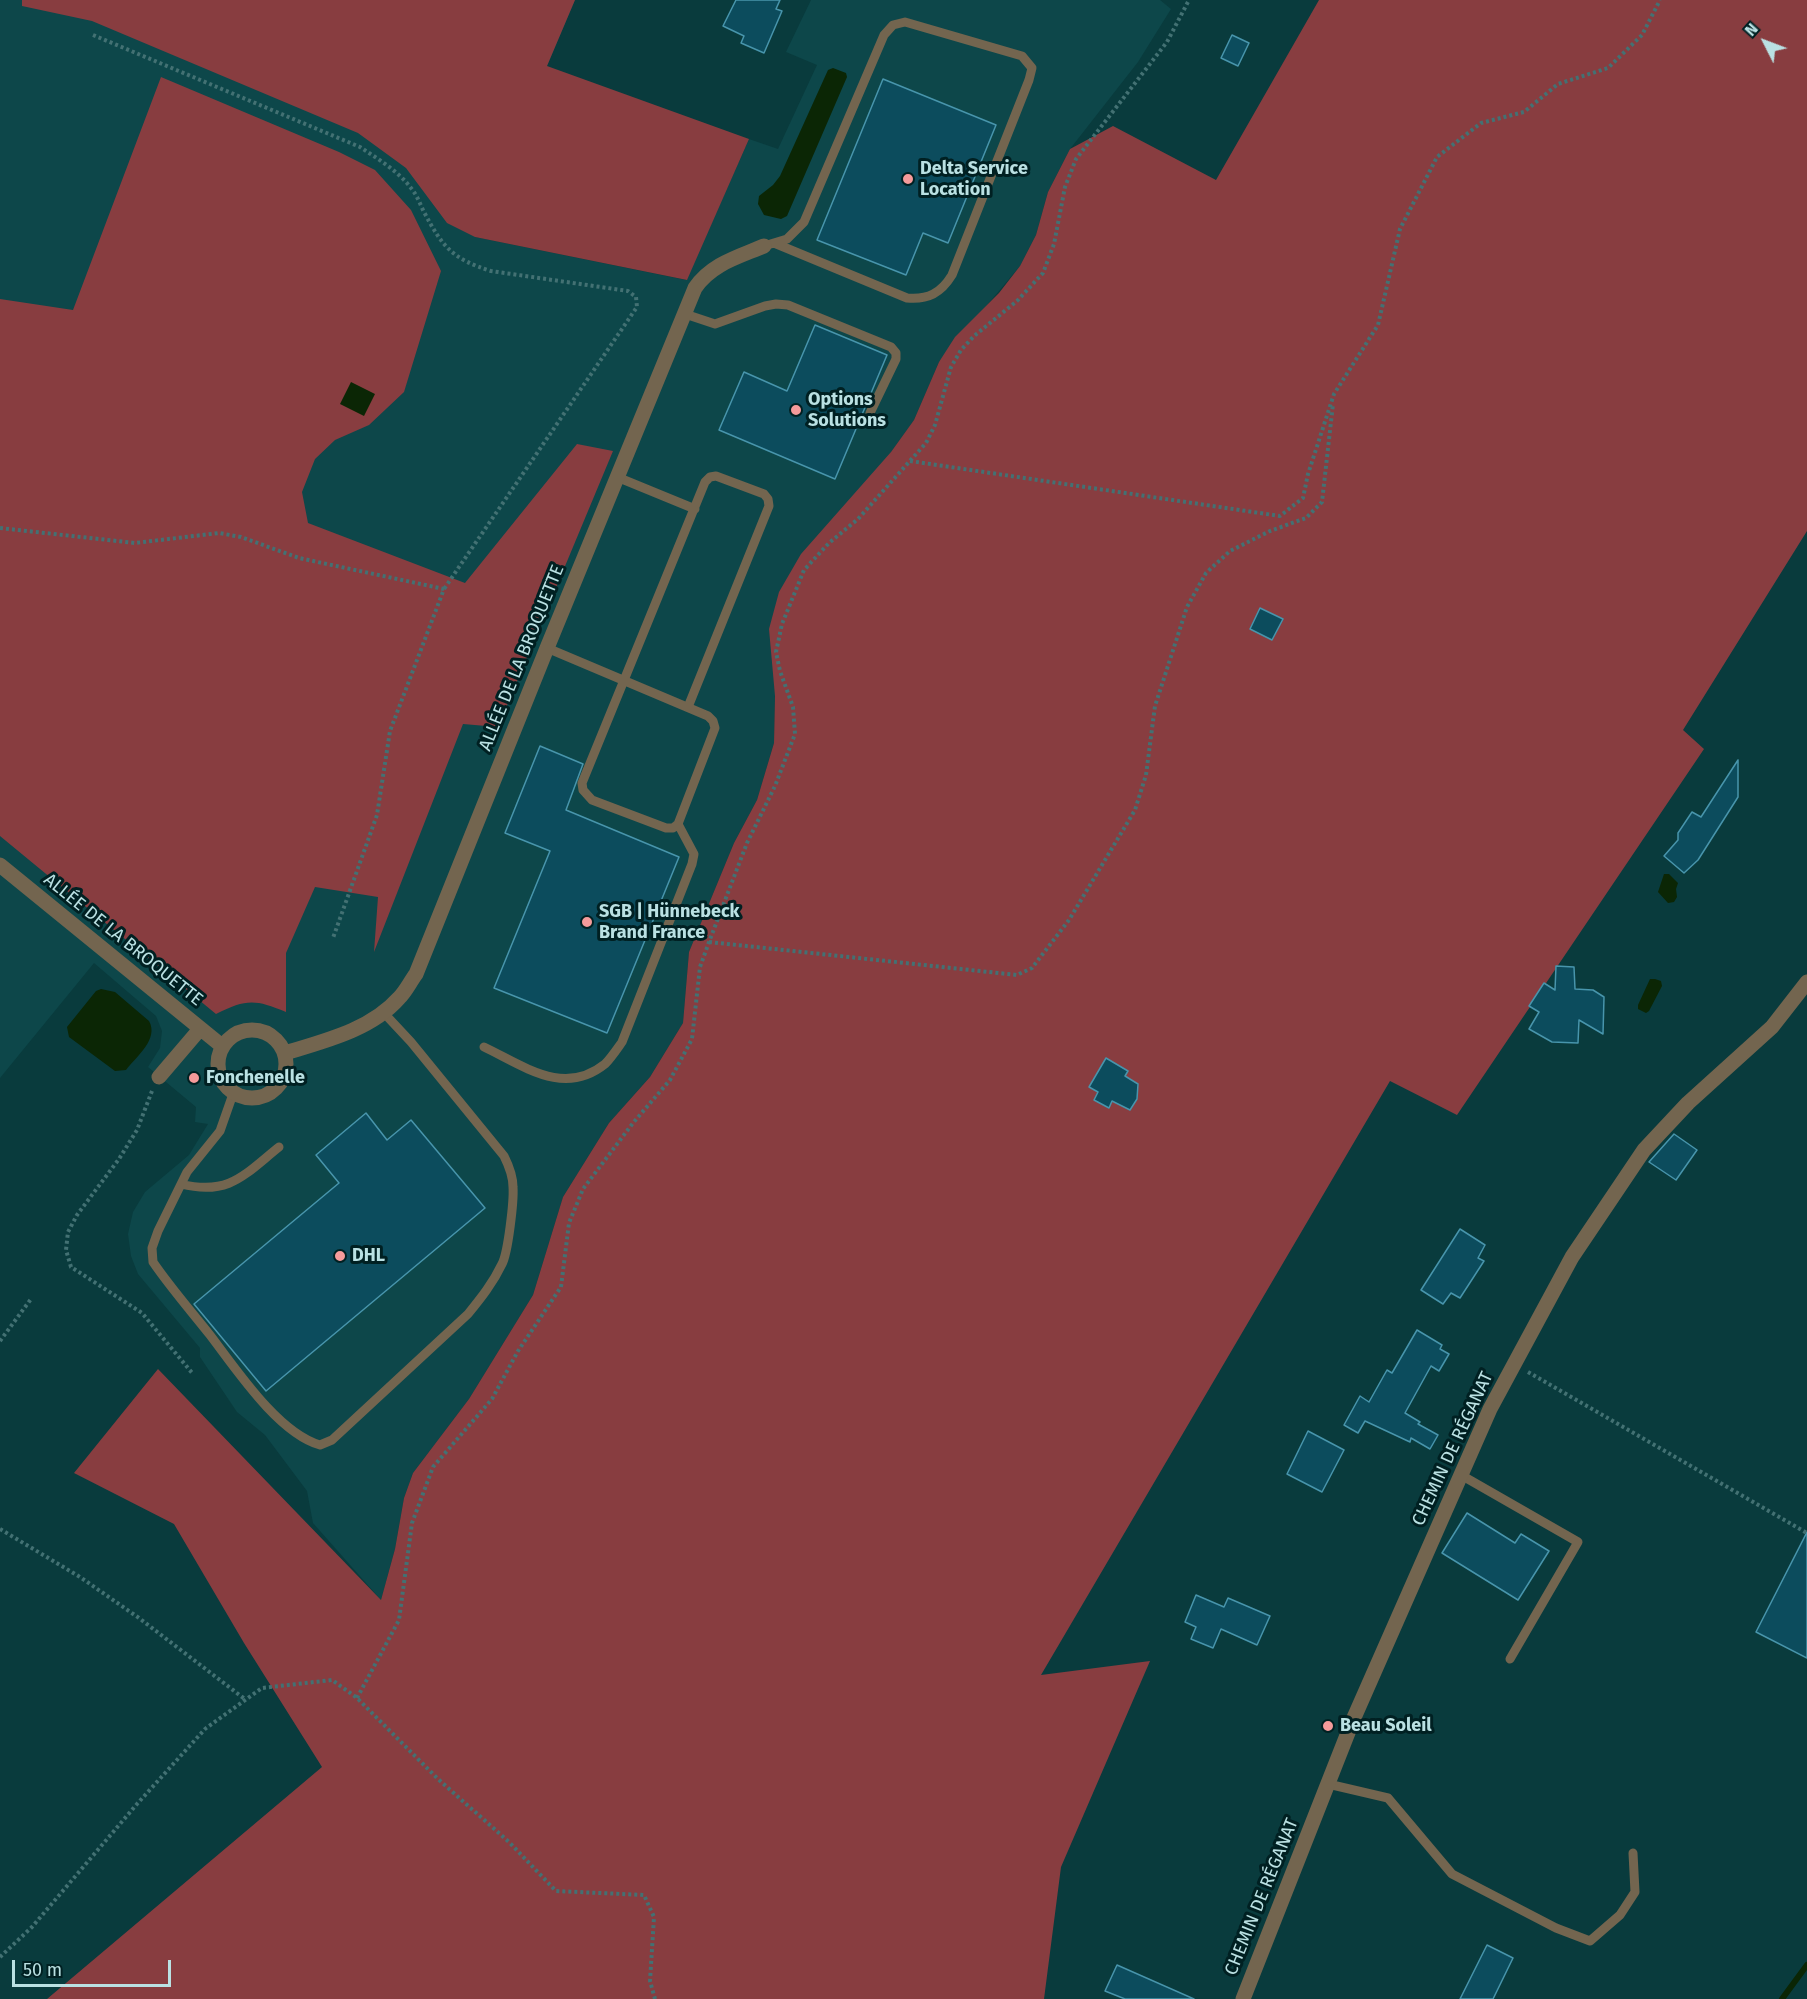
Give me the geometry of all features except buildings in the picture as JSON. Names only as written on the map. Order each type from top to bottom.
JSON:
[{"type":"street","name":"ALLÉE DE LA BROQUETTE","points":[[285,1053],[353,1029],[383,1012],[400,998],[416,974],[547,648],[696,288],[712,268],[769,244]]},
{"type":"street","name":"ALLÉE DE LA BROQUETTE","points":[[0,865],[222,1046]]},
{"type":"street","name":"CHEMIN DE RÉGANAT","points":[[1243,1999],[1353,1720],[1490,1409],[1572,1257],[1644,1150],[1688,1103],[1772,1027],[1807,982]]},
{"type":"street","points":[[159,1077],[200,1029]]},
{"type":"street","points":[[249,1029],[270,1034],[279,1042],[285,1053],[284,1077],[278,1087],[268,1094],[256,1098],[245,1098],[233,1094],[220,1077],[217,1066],[222,1046],[229,1037],[239,1032],[249,1029]]},
{"type":"lane","points":[[905,22],[1022,56],[1032,68],[952,275],[945,287],[920,299],[907,298],[769,244],[787,239],[804,222],[884,35],[893,26],[905,22]]},
{"type":"lane","points":[[685,314],[715,324],[765,306],[788,305],[891,346],[896,353],[896,360],[870,413]]},
{"type":"lane","points":[[547,648],[625,680],[688,707],[708,716],[713,721],[715,728],[678,824],[673,828],[666,828],[592,800],[583,790],[582,783],[625,680],[695,509],[705,482],[710,477],[716,476],[764,494],[769,506],[688,707]]},
{"type":"lane","points":[[617,477],[695,509]]},
{"type":"lane","points":[[484,1047],[549,1077],[567,1080],[585,1076],[606,1063],[622,1042],[692,864],[694,854],[678,824]]},
{"type":"lane","points":[[233,1094],[220,1131],[197,1158],[181,1184],[158,1231],[152,1248],[153,1262],[256,1395],[277,1417],[309,1442],[320,1445],[332,1440],[468,1314],[487,1292],[503,1262],[512,1205],[513,1186],[504,1156],[411,1042],[383,1012]]},
{"type":"lane","points":[[181,1184],[199,1189],[225,1186],[242,1176],[279,1147]]},
{"type":"lane","points":[[1461,1475],[1578,1542],[1510,1659]]},
{"type":"lane","points":[[1328,1784],[1388,1798],[1452,1874],[1556,1928],[1590,1941],[1620,1914],[1635,1892],[1633,1853]]},
{"type":"path","points":[[357,1698],[399,1620],[412,1523],[433,1467],[492,1399],[518,1351],[561,1287],[569,1223],[583,1189],[633,1123],[670,1080],[692,1039],[700,967],[747,843],[775,786],[795,734],[793,707],[776,652],[782,624],[804,570],[829,543],[858,519],[926,443],[935,425],[951,367],[961,350],[974,336],[1017,301],[1043,273],[1054,244],[1065,187],[1076,159],[1167,42],[1189,0]]},
{"type":"path","points":[[910,461],[1280,516],[1303,498],[1308,474],[1334,394],[1378,326],[1400,229],[1437,157],[1481,123],[1524,112],[1558,84],[1608,68],[1642,35],[1660,0]]},
{"type":"path","points":[[93,35],[360,147],[390,167],[412,188],[435,232],[449,251],[469,264],[491,271],[628,291],[636,297],[637,307],[444,589],[390,731],[376,815],[333,938]]},
{"type":"path","points":[[709,942],[1017,975],[1032,968],[1069,920],[1135,810],[1146,775],[1155,706],[1186,607],[1206,573],[1230,551],[1270,531],[1306,518],[1322,502],[1334,394]]},
{"type":"path","points":[[0,528],[135,543],[219,533],[242,537],[298,558],[444,589]]},
{"type":"path","points":[[159,1077],[137,1131],[77,1215],[68,1232],[66,1250],[71,1267],[142,1313],[193,1374]]},
{"type":"path","points":[[0,1341],[31,1299]]},
{"type":"path","points":[[1514,1365],[1807,1533]]},
{"type":"path","points":[[0,1529],[80,1576],[246,1700]]},
{"type":"path","points":[[0,1957],[32,1927],[137,1804],[205,1729],[262,1688],[332,1680],[357,1698],[438,1779],[509,1842],[556,1891],[644,1895],[654,1917],[650,1981],[655,1999]]},
{"type":"shaded area","points":[[0,0],[575,0],[475,237],[686,280],[749,139],[778,149],[817,65],[786,52],[811,0],[1160,0],[1171,9],[1138,62],[1070,149],[1048,192],[1036,235],[1020,266],[939,362],[914,420],[891,452],[775,696],[774,743],[757,800],[734,843],[689,952],[683,1023],[650,1077],[609,1123],[563,1197],[533,1295],[469,1399],[413,1473],[404,1498],[395,1549],[381,1600],[313,1523],[307,1491],[265,1435],[237,1412],[200,1357],[200,1348],[138,1274],[131,1256],[128,1234],[133,1212],[145,1192],[189,1155],[208,1124],[195,1122],[196,1107],[148,1067],[160,1048],[162,1031],[156,1016],[94,963],[0,1078]]},
{"type":"shaded area","points":[[22,0],[575,0],[547,66],[749,139],[687,280],[475,237],[447,223],[406,168],[358,133],[92,21],[22,6]]},
{"type":"shaded area","points":[[1319,0],[1807,0],[1807,531],[1683,730],[1704,749],[1457,1115],[1390,1081],[1041,1675],[1150,1661],[1061,1867],[1044,1999],[47,1999],[322,1767],[244,1643],[174,1524],[74,1473],[158,1369],[381,1600],[395,1549],[404,1498],[413,1473],[469,1399],[533,1295],[563,1197],[609,1123],[650,1077],[683,1023],[689,952],[734,843],[757,800],[774,743],[775,696],[769,629],[779,592],[801,554],[891,452],[914,420],[939,362],[955,337],[999,293],[1020,266],[1036,235],[1048,192],[1070,149],[1113,126],[1216,180]]},
{"type":"shaded area","points":[[833,68],[846,73],[847,77],[787,216],[781,219],[764,215],[758,204],[759,196],[780,176],[828,70]]},
{"type":"shaded area","points":[[161,77],[339,152],[375,170],[411,210],[441,271],[404,392],[369,425],[335,440],[315,459],[302,492],[308,523],[465,583],[577,444],[613,451],[498,727],[463,724],[374,952],[378,897],[315,887],[286,953],[286,1012],[251,1002],[216,1014],[0,836],[0,299],[73,310]]},
{"type":"shaded area","points":[[351,382],[375,394],[364,416],[340,404]]},
{"type":"shaded area","points":[[1664,874],[1669,874],[1678,883],[1677,897],[1674,902],[1668,903],[1658,892]]},
{"type":"shaded area","points":[[1650,979],[1661,981],[1662,986],[1646,1013],[1638,1009],[1638,1005]]},
{"type":"shaded area","points":[[101,989],[115,992],[149,1021],[151,1034],[149,1041],[126,1070],[115,1071],[69,1037],[67,1027],[96,991]]},
{"type":"waterway","points":[[1782,1999],[1807,1965]]},
{"type":"place","name":"Delta Service Location","points":[[908,179]]},
{"type":"place","name":"Options Solutions","points":[[796,410]]},
{"type":"place","name":"SGB | Hünnebeck Brand France","points":[[587,922]]},
{"type":"place","name":"Fonchenelle","points":[[194,1078]]},
{"type":"place","name":"DHL","points":[[340,1256]]},
{"type":"place","name":"Beau Soleil","points":[[1328,1726]]}]
